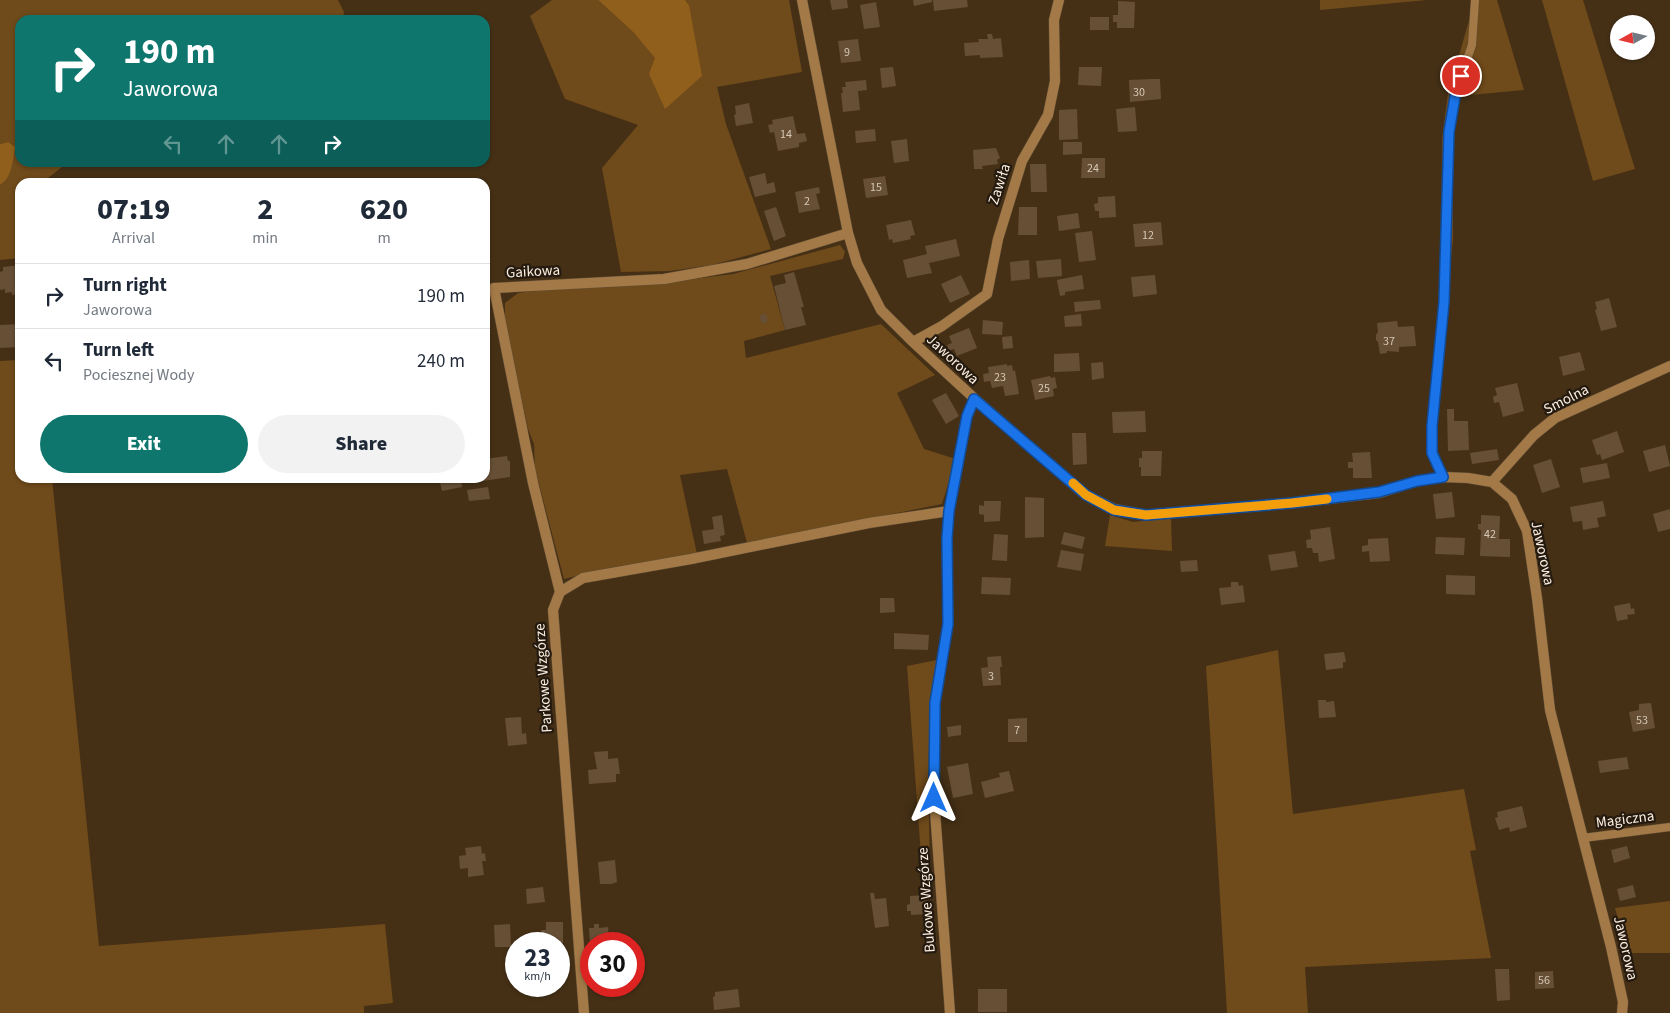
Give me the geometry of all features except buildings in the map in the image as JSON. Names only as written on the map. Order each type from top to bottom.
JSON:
[{"type":"street","name":"Jaworowa","points":[[802,0],[848,233],[857,263],[881,310],[974,399],[1086,495],[1114,510],[1146,515],[1292,503],[1379,492],[1417,481],[1443,477],[1468,478],[1492,482],[1512,499],[1527,532],[1550,710],[1611,947],[1623,1002],[1622,1013]]},
{"type":"street","name":"Zawiła","points":[[913,342],[942,326],[987,294],[998,239],[1022,160],[1048,115],[1055,81],[1054,20],[1059,0]]},
{"type":"street","name":"Gaikowa","points":[[560,592],[533,483],[494,288],[664,279],[747,264],[848,233]]},
{"type":"street","name":"Smolna","points":[[1492,482],[1534,435],[1555,418],[1670,366]]},
{"type":"street","name":"Bukowe Wzgórze","points":[[950,1013],[934,798],[935,703],[948,624],[947,538],[949,511],[967,416],[974,399]]},
{"type":"street","points":[[560,592],[583,578],[692,559],[869,523],[949,511]]},
{"type":"street","name":"Parkowe Wzgórze","points":[[560,592],[553,610],[584,1013]]},
{"type":"lane","points":[[1443,477],[1432,453],[1432,426],[1444,302],[1449,132],[1456,91],[1472,45],[1476,0]]},
{"type":"lane","name":"Magiczna","points":[[1583,838],[1670,827]]},
{"type":"shaded area","points":[[0,0],[338,0],[344,12],[344,15],[15,15],[15,167],[62,167],[48,178],[15,178],[15,258],[0,260],[0,185],[4,182],[8,142],[0,144]]},
{"type":"shaded area","points":[[552,0],[598,0],[634,33],[656,58],[689,5],[685,0],[789,0],[802,72],[717,87],[726,124],[771,249],[712,265],[670,271],[621,272],[602,168],[638,125],[565,99],[530,16]]},
{"type":"shaded area","points":[[598,0],[685,0],[689,5],[702,76],[665,109],[649,74],[655,58],[634,33]]},
{"type":"shaded area","points":[[1320,0],[1427,0],[1320,10]]},
{"type":"shaded area","points":[[1475,0],[1497,0],[1524,90],[1459,96],[1453,147],[1453,240],[1449,276],[1441,277],[1442,139],[1448,93]]},
{"type":"shaded area","points":[[1542,0],[1583,0],[1635,169],[1593,181]]},
{"type":"shaded area","points":[[8,142],[15,147],[13,163],[7,178],[0,185],[0,144]]},
{"type":"shaded area","points":[[840,245],[845,252],[843,259],[770,276],[785,330],[744,341],[746,358],[881,324],[935,375],[897,393],[924,449],[956,459],[942,504],[747,543],[727,469],[680,475],[697,554],[613,567],[564,579],[535,469],[534,444],[528,429],[505,322],[505,303],[518,293],[546,289],[669,282],[733,274]]},
{"type":"shaded area","points":[[15,360],[15,483],[53,483],[99,946],[385,924],[393,1003],[364,1006],[364,1013],[0,1013],[0,361]]},
{"type":"shaded area","points":[[1110,515],[1133,522],[1171,518],[1172,551],[1105,546]]},
{"type":"shaded area","points":[[1278,650],[1293,814],[1464,789],[1476,850],[1470,851],[1491,958],[1305,967],[1308,1013],[1227,1013],[1206,666]]},
{"type":"shaded area","points":[[937,660],[930,718],[928,774],[930,868],[922,869],[907,666]]},
{"type":"shaded area","points":[[1670,901],[1670,953],[1628,953],[1615,908]]},
{"type":"slow traffic","points":[[1073,483],[1086,495],[1114,510],[1146,515],[1327,499]]},
{"type":"route","points":[[934,798],[935,703],[948,624],[947,538],[949,511],[967,416],[974,399],[1086,495],[1114,510],[1146,515],[1292,503],[1379,492],[1417,481],[1443,477],[1432,453],[1432,426],[1444,302],[1449,132],[1456,91],[1461,76]]}]
